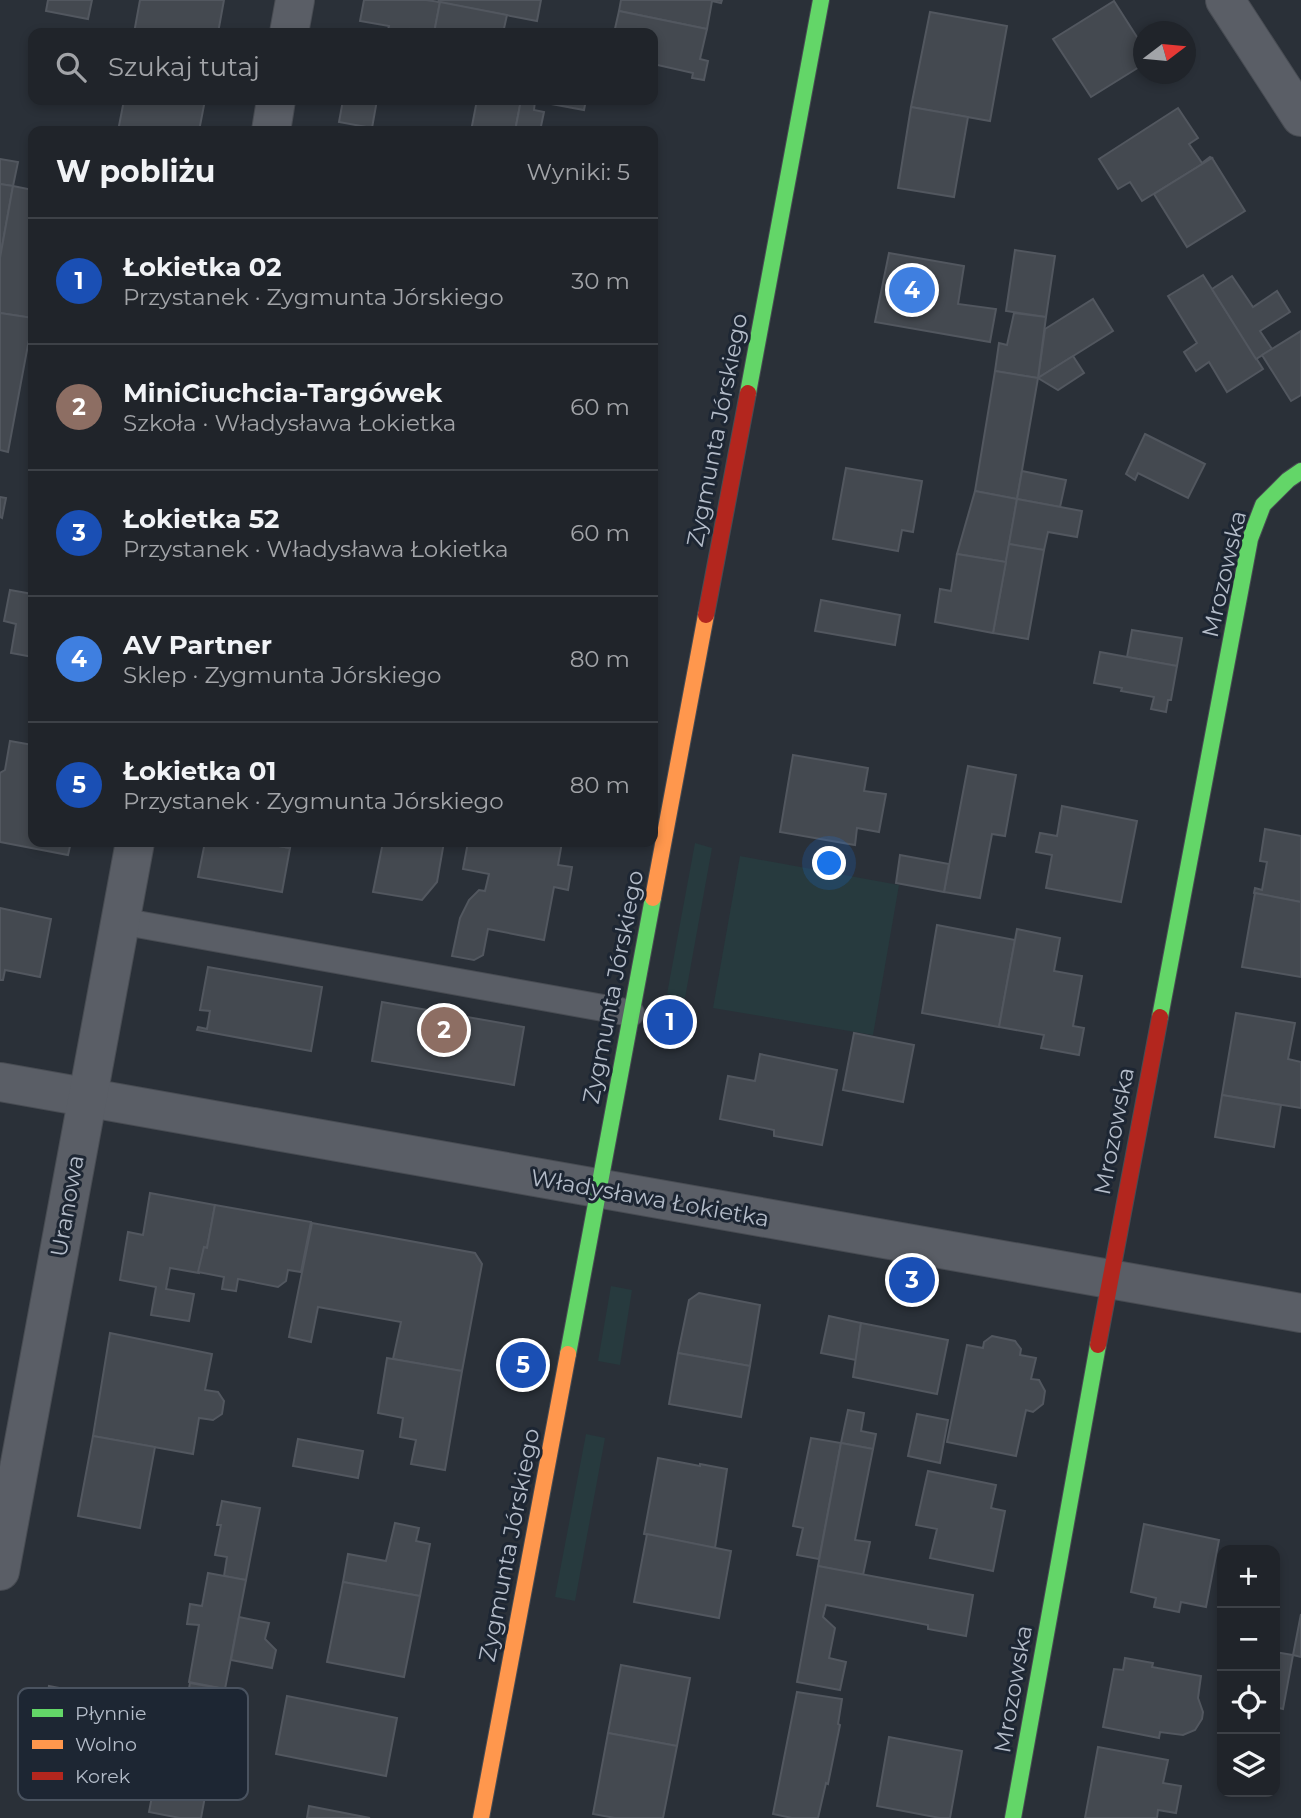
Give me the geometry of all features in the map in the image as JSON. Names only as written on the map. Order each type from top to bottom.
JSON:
[{"type":"street","points":[[290,28],[295,0]]},
{"type":"street","name":"Zygmunta Jórskiego","points":[[481,1818],[821,0]]},
{"type":"street","points":[[1225,0],[1301,117]]},
{"type":"street","points":[[272,126],[275,105]]},
{"type":"street","name":"Mrozowska","points":[[1013,1818],[1094,1365],[1250,539],[1263,505],[1301,471]]},
{"type":"street","name":"Uranowa","points":[[0,1571],[134,847]]},
{"type":"street","name":"Władysława Łokietka","points":[[0,1083],[1301,1314]]},
{"type":"lane","points":[[120,921],[631,1013]]},
{"type":"green space","points":[[695,843],[712,848],[685,998],[667,994]]},
{"type":"green space","points":[[740,856],[899,885],[873,1035],[713,1008]]},
{"type":"green space","points":[[611,1286],[632,1290],[620,1365],[598,1361]]},
{"type":"green space","points":[[586,1434],[605,1438],[575,1601],[555,1597]]},
{"type":"building","points":[[48,0],[92,0],[88,19],[46,11]]},
{"type":"building","points":[[140,0],[224,0],[219,28],[135,28]]},
{"type":"building","points":[[364,0],[440,2],[435,28],[388,28],[360,21]]},
{"type":"building","points":[[541,0],[537,21],[438,2]]},
{"type":"building","points":[[621,0],[722,0],[721,3],[712,1],[707,29],[619,11]]},
{"type":"building","points":[[1114,1],[1133,31],[1133,71],[1091,97],[1053,39]]},
{"type":"building","points":[[440,2],[507,15],[504,28],[435,28]]},
{"type":"building","points":[[619,11],[707,29],[700,59],[708,61],[704,80],[692,78],[693,73],[658,65],[658,28],[615,28]]},
{"type":"building","points":[[930,12],[1007,26],[990,121],[911,107]]},
{"type":"building","points":[[123,105],[204,105],[200,126],[119,126]]},
{"type":"building","points":[[342,105],[376,105],[372,126],[339,122]]},
{"type":"building","points":[[476,105],[520,105],[516,126],[472,126]]},
{"type":"building","points":[[520,105],[535,105],[534,110],[544,112],[541,126],[516,126]]},
{"type":"building","points":[[557,105],[585,105],[584,110]]},
{"type":"building","points":[[911,107],[968,117],[954,197],[898,188]]},
{"type":"building","points":[[1178,108],[1198,138],[1189,144],[1202,163],[1212,158],[1142,201],[1130,182],[1118,189],[1099,159]]},
{"type":"building","points":[[1212,158],[1245,211],[1187,247],[1154,194]]},
{"type":"building","points":[[0,159],[18,162],[13,186],[0,184]]},
{"type":"building","points":[[0,184],[13,186],[0,258]]},
{"type":"building","points":[[13,186],[28,189],[28,317],[0,313],[0,258]]},
{"type":"building","points":[[1015,250],[1055,256],[1046,317],[1006,311]]},
{"type":"building","points":[[889,253],[964,266],[958,304],[996,309],[990,342],[875,322]]},
{"type":"building","points":[[1203,275],[1263,369],[1227,392],[1209,362],[1196,371],[1184,352],[1197,343],[1168,296]]},
{"type":"building","points":[[1232,276],[1253,307],[1277,291],[1290,312],[1260,331],[1272,349],[1256,359],[1212,289]]},
{"type":"building","points":[[1093,299],[1113,331],[1038,378],[1045,329]]},
{"type":"building","points":[[0,313],[28,317],[28,345],[8,452],[0,450]]},
{"type":"building","points":[[1014,313],[1046,317],[1038,378],[995,371],[999,343],[1007,345]]},
{"type":"building","points":[[1301,331],[1301,395],[1291,401],[1262,355]]},
{"type":"building","points":[[1073,356],[1084,373],[1058,390],[1038,378]]},
{"type":"building","points":[[995,371],[1038,378],[1017,499],[975,491]]},
{"type":"building","points":[[1145,434],[1205,464],[1188,498],[1138,473],[1135,480],[1126,474]]},
{"type":"building","points":[[846,468],[922,481],[913,532],[902,530],[898,551],[833,539]]},
{"type":"building","points":[[1022,471],[1066,480],[1060,507],[1017,499]]},
{"type":"building","points":[[975,491],[1017,499],[1006,562],[957,554]]},
{"type":"building","points":[[0,497],[6,498],[2,518],[0,517]]},
{"type":"building","points":[[1017,499],[1082,511],[1077,537],[1048,532],[1044,550],[1009,544]]},
{"type":"building","points":[[1009,544],[1044,550],[1028,639],[993,633]]},
{"type":"building","points":[[957,554],[1006,562],[993,633],[935,622],[940,589],[951,591]]},
{"type":"building","points":[[10,590],[28,593],[28,656],[11,653],[16,624],[4,621]]},
{"type":"building","points":[[821,600],[900,615],[895,645],[815,631]]},
{"type":"building","points":[[1132,630],[1182,638],[1177,666],[1127,657]]},
{"type":"building","points":[[1100,652],[1177,666],[1166,712],[1151,709],[1154,697],[1094,683]]},
{"type":"building","points":[[10,741],[28,744],[28,847],[70,847],[68,855],[0,842],[0,773],[5,770]]},
{"type":"building","points":[[793,755],[868,768],[864,791],[886,794],[879,832],[857,828],[855,845],[780,832]]},
{"type":"building","points":[[968,766],[1016,775],[1005,836],[992,834],[980,898],[944,892]]},
{"type":"building","points":[[1062,806],[1137,821],[1121,902],[1046,888],[1052,855],[1036,852],[1040,833],[1057,836]]},
{"type":"building","points":[[1265,829],[1301,836],[1301,902],[1254,893],[1255,888],[1262,890],[1267,862],[1260,861]]},
{"type":"building","points":[[204,847],[290,848],[282,892],[198,877]]},
{"type":"building","points":[[382,847],[443,847],[437,882],[422,900],[373,892]]},
{"type":"building","points":[[467,847],[561,847],[558,865],[572,867],[568,890],[554,887],[544,940],[488,929],[483,955],[474,960],[452,956],[460,918],[469,900],[479,890],[485,891],[489,874],[463,869]]},
{"type":"building","points":[[900,855],[949,864],[944,892],[896,883]]},
{"type":"building","points":[[1255,893],[1301,902],[1301,977],[1242,967]]},
{"type":"building","points":[[0,908],[51,919],[40,977],[5,970],[3,980],[0,980]]},
{"type":"building","points":[[937,925],[1015,940],[999,1027],[922,1013]]},
{"type":"building","points":[[1017,929],[1060,938],[1054,971],[1082,976],[1073,1026],[1084,1028],[1079,1055],[1041,1048],[1044,1035],[999,1027]]},
{"type":"building","points":[[208,967],[322,987],[311,1051],[197,1030],[198,1027],[207,1029],[210,1011],[200,1010]]},
{"type":"building","points":[[382,1002],[524,1027],[514,1085],[372,1061]]},
{"type":"building","points":[[1236,1013],[1295,1023],[1288,1059],[1301,1062],[1301,1108],[1222,1095]]},
{"type":"building","points":[[854,1033],[914,1045],[903,1102],[843,1090]]},
{"type":"building","points":[[760,1054],[837,1070],[822,1145],[774,1136],[774,1130],[720,1119],[728,1076],[755,1081]]},
{"type":"building","points":[[1222,1095],[1281,1105],[1274,1147],[1215,1137]]},
{"type":"building","points":[[150,1193],[215,1205],[199,1273],[170,1268],[166,1289],[194,1294],[189,1321],[151,1315],[156,1287],[120,1280],[128,1232],[143,1235]]},
{"type":"building","points":[[215,1205],[311,1222],[301,1272],[288,1270],[286,1281],[278,1287],[238,1279],[236,1291],[222,1289],[224,1277],[198,1272],[204,1247],[207,1248]]},
{"type":"building","points":[[312,1223],[475,1253],[482,1264],[462,1371],[393,1359],[401,1322],[318,1307],[311,1342],[289,1337]]},
{"type":"building","points":[[699,1293],[760,1305],[750,1366],[678,1353],[689,1300]]},
{"type":"building","points":[[829,1316],[861,1323],[856,1360],[821,1353]]},
{"type":"building","points":[[861,1323],[948,1340],[937,1394],[853,1377]]},
{"type":"building","points":[[110,1333],[212,1354],[205,1390],[218,1392],[224,1401],[222,1414],[213,1420],[199,1418],[193,1454],[93,1436]]},
{"type":"building","points":[[992,1336],[1015,1341],[1021,1349],[1020,1355],[1036,1358],[1031,1379],[1039,1380],[1045,1391],[1043,1404],[1033,1412],[1026,1410],[1016,1456],[947,1442],[967,1345],[983,1348],[984,1342]]},
{"type":"building","points":[[678,1353],[750,1366],[741,1417],[669,1404]]},
{"type":"building","points":[[387,1358],[462,1371],[445,1470],[411,1464],[416,1440],[400,1437],[403,1418],[378,1413]]},
{"type":"building","points":[[848,1410],[864,1413],[861,1431],[876,1434],[873,1449],[841,1443]]},
{"type":"building","points":[[917,1414],[948,1420],[940,1463],[908,1456]]},
{"type":"building","points":[[93,1436],[155,1447],[140,1528],[78,1516]]},
{"type":"building","points":[[811,1438],[841,1443],[819,1559],[797,1555],[803,1528],[793,1526]]},
{"type":"building","points":[[298,1439],[363,1451],[358,1478],[293,1466]]},
{"type":"building","points":[[841,1443],[873,1449],[855,1540],[870,1542],[863,1575],[818,1566]]},
{"type":"building","points":[[658,1458],[727,1469],[715,1548],[644,1534]]},
{"type":"building","points":[[928,1471],[996,1485],[991,1508],[1005,1511],[993,1571],[930,1558],[937,1529],[916,1525]]},
{"type":"building","points":[[222,1501],[260,1508],[246,1580],[224,1576],[227,1557],[215,1555]]},
{"type":"building","points":[[395,1523],[419,1528],[416,1541],[430,1544],[420,1596],[343,1582],[348,1554],[386,1561]]},
{"type":"building","points":[[1144,1524],[1219,1540],[1206,1607],[1181,1602],[1179,1612],[1154,1607],[1156,1598],[1131,1592]]},
{"type":"building","points":[[647,1534],[731,1551],[719,1618],[634,1602]]},
{"type":"building","points":[[818,1566],[973,1595],[966,1636],[928,1629],[928,1625],[826,1605],[823,1617],[835,1628],[829,1658],[846,1662],[840,1690],[797,1682]]},
{"type":"building","points":[[208,1573],[246,1580],[225,1688],[189,1682],[199,1625],[187,1624],[190,1604],[202,1606]]},
{"type":"building","points":[[343,1582],[420,1596],[404,1677],[327,1662]]},
{"type":"building","points":[[1301,1614],[1301,1657],[1293,1655]]},
{"type":"building","points":[[239,1617],[269,1623],[265,1639],[276,1650],[272,1668],[231,1660]]},
{"type":"building","points":[[1280,1653],[1293,1655],[1283,1709],[1280,1708]]},
{"type":"building","points":[[1125,1658],[1153,1663],[1152,1667],[1201,1676],[1198,1698],[1203,1712],[1195,1730],[1183,1735],[1160,1732],[1159,1738],[1103,1727],[1114,1669],[1123,1670]]},
{"type":"building","points":[[621,1665],[690,1678],[677,1746],[608,1733]]},
{"type":"building","points":[[190,1683],[219,1688],[189,1688]]},
{"type":"building","points":[[797,1692],[842,1699],[840,1725],[818,1818],[792,1818],[773,1814]]},
{"type":"building","points":[[287,1696],[397,1718],[386,1776],[276,1754]]},
{"type":"building","points":[[608,1733],[677,1746],[663,1818],[615,1818],[593,1814]]},
{"type":"building","points":[[889,1737],[962,1751],[950,1818],[877,1806]]},
{"type":"building","points":[[1098,1747],[1168,1760],[1163,1783],[1181,1786],[1176,1813],[1158,1810],[1157,1818],[1085,1818]]},
{"type":"building","points":[[151,1800],[204,1800],[201,1818],[180,1818],[149,1812]]},
{"type":"building","points":[[309,1806],[370,1818],[307,1818]]},
{"type":"traffic: fast","points":[[748,393],[821,0]]},
{"type":"traffic: fast","points":[[1160,1017],[1250,539],[1263,505],[1301,471]]},
{"type":"traffic: fast","points":[[568,1354],[653,898]]},
{"type":"traffic: fast","points":[[1013,1818],[1098,1345]]},
{"type":"traffic: slow","points":[[653,898],[706,615]]},
{"type":"traffic: slow","points":[[481,1818],[568,1354]]},
{"type":"traffic: jam","points":[[706,615],[748,393]]},
{"type":"traffic: jam","points":[[1098,1345],[1160,1017]]},
{"type":"place","name":"AV Partner","points":[[912,290]]},
{"type":"place","name":"Łokietka 02","points":[[670,1022]]},
{"type":"place","name":"MiniCiuchcia-Targówek","points":[[444,1030]]},
{"type":"place","name":"Łokietka 52","points":[[912,1280]]},
{"type":"place","name":"Łokietka 01","points":[[523,1365]]}]
